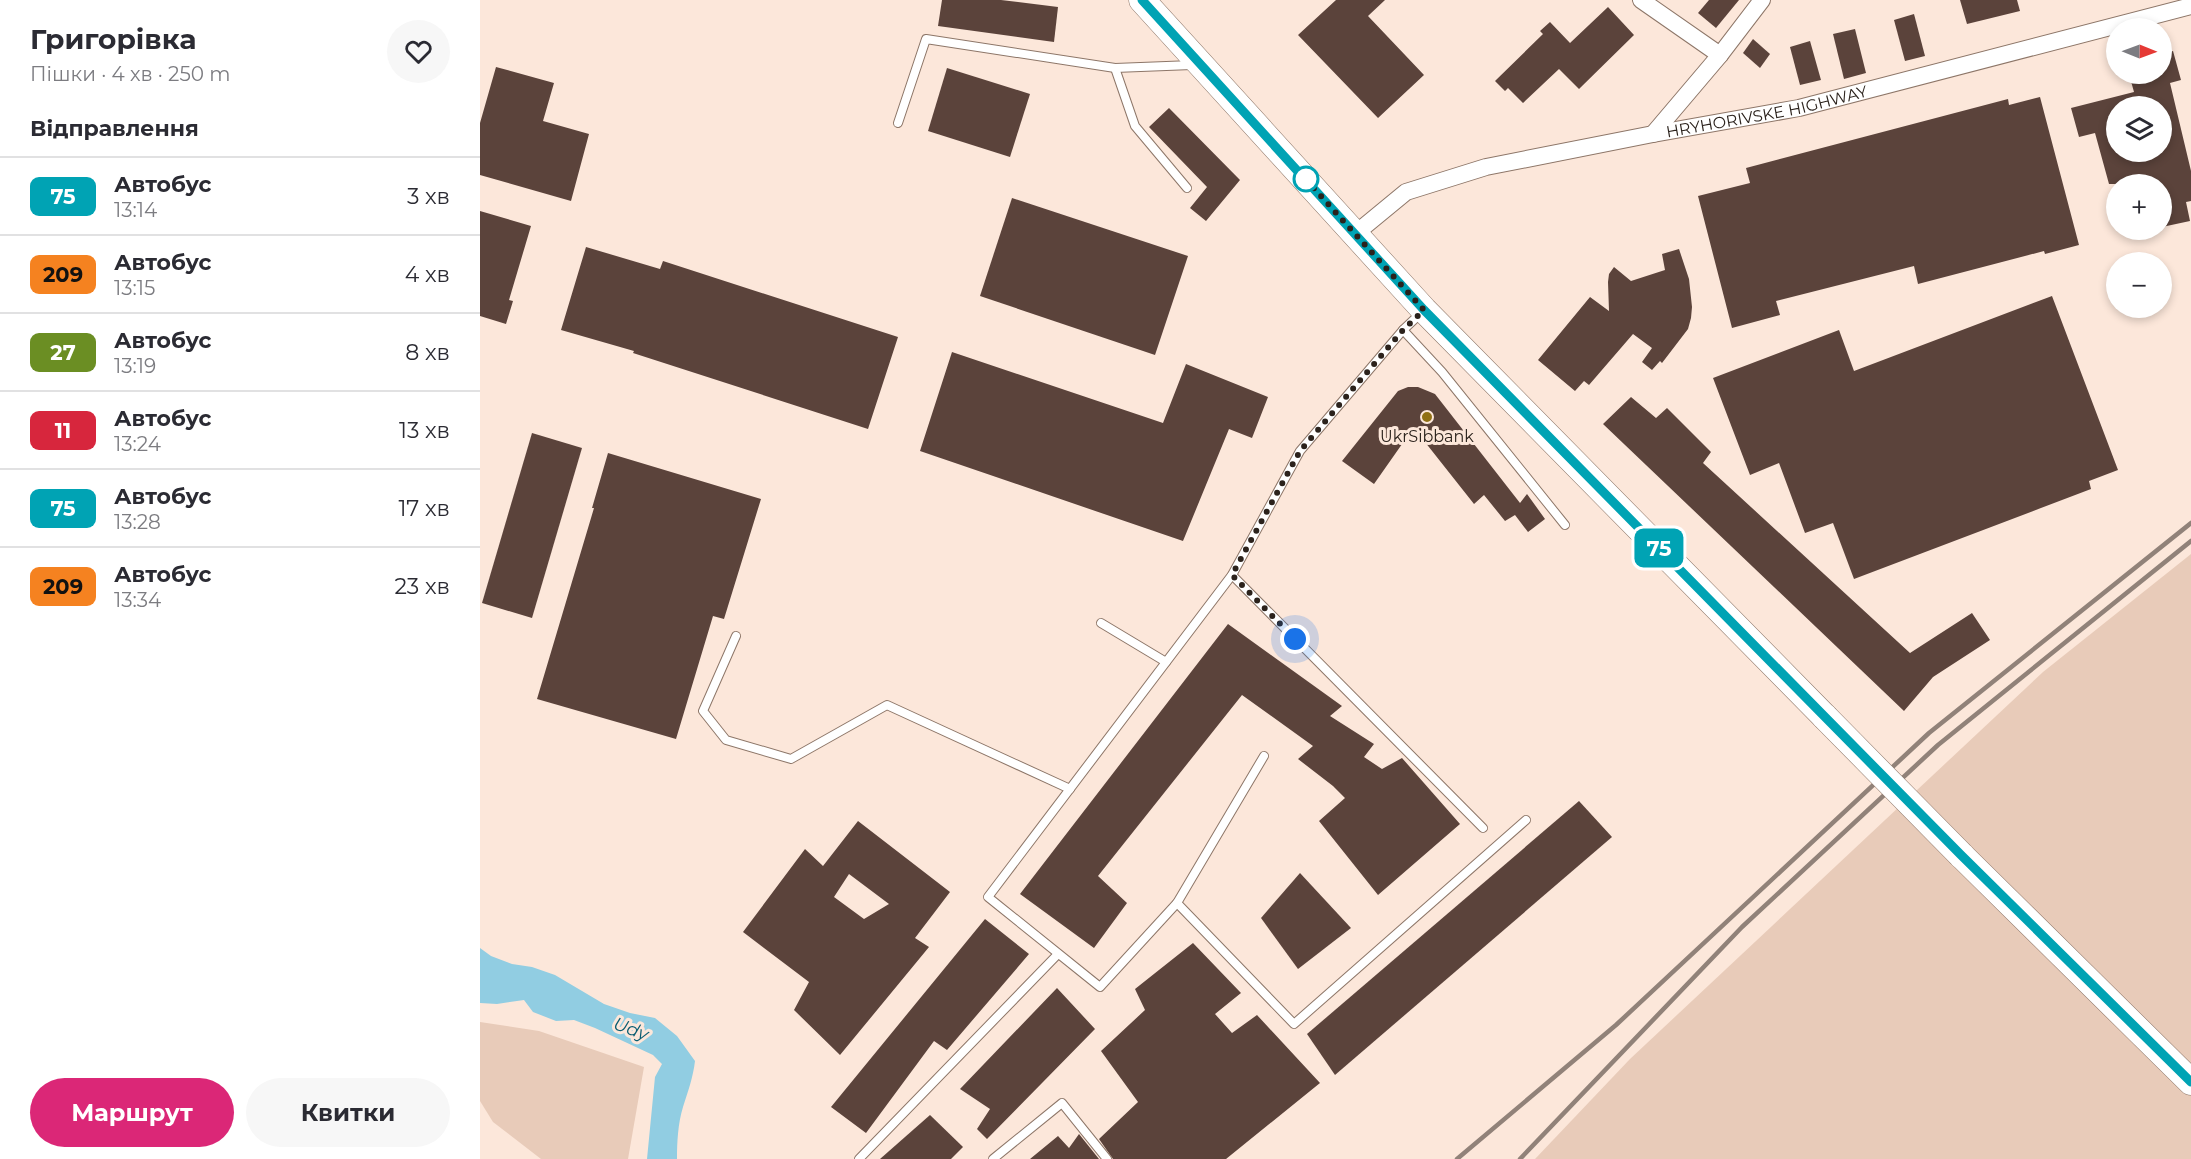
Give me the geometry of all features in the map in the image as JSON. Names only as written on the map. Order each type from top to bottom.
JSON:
[{"type":"main road","points":[[1142,0],[1424,310],[1961,855],[2191,1082]]},
{"type":"street","points":[[1641,0],[1720,55]]},
{"type":"street","points":[[1653,134],[1720,55],[1762,0]]},
{"type":"street","name":"HRYHORIVSKE HIGHWAY","points":[[1355,234],[1406,192],[1485,167],[1799,108],[2191,6]]},
{"type":"lane","points":[[898,123],[926,39],[1115,68],[1202,64]]},
{"type":"lane","points":[[1115,68],[1135,126],[1187,188]]},
{"type":"lane","points":[[1264,756],[1176,903],[1100,987],[988,897],[1232,575],[1300,451],[1403,330],[1424,310]]},
{"type":"lane","points":[[1403,330],[1442,372],[1565,525]]},
{"type":"lane","points":[[1232,575],[1483,828]]},
{"type":"lane","points":[[1101,623],[1166,662]]},
{"type":"lane","points":[[736,636],[703,711],[726,740],[791,759],[887,705],[1070,789]]},
{"type":"lane","points":[[1176,903],[1293,1024],[1526,820]]},
{"type":"lane","points":[[859,1159],[1058,954]]},
{"type":"lane","points":[[993,1159],[1062,1102],[1107,1159]]},
{"type":"shaded area","points":[[2191,554],[2191,1159],[1535,1159],[1630,1059],[2043,672]]},
{"type":"shaded area","points":[[480,1022],[539,1031],[644,1067],[628,1159],[541,1159],[493,1122],[480,1101]]},
{"type":"water","name":"Udy","points":[[480,948],[491,956],[512,964],[532,967],[555,975],[604,1004],[655,1018],[677,1036],[695,1061],[680,1119],[677,1159],[647,1159],[655,1077],[662,1064],[653,1055],[595,1028],[574,1020],[556,1021],[533,1012],[524,1000],[497,1004],[480,1003]]},
{"type":"building","points":[[942,0],[1001,0],[1058,7],[1054,42],[938,26]]},
{"type":"building","points":[[1336,0],[1385,0],[1368,16],[1424,75],[1378,118],[1298,35]]},
{"type":"building","points":[[1709,0],[1739,0],[1716,28],[1698,13]]},
{"type":"building","points":[[1960,0],[2017,0],[2020,11],[1967,24]]},
{"type":"building","points":[[1608,7],[1634,35],[1579,89],[1559,69],[1523,103],[1508,88],[1505,91],[1495,81],[1543,34],[1540,31],[1550,22],[1570,43]]},
{"type":"building","points":[[1914,14],[1925,56],[1905,61],[1894,20]]},
{"type":"building","points":[[1855,29],[1866,73],[1844,79],[1833,34]]},
{"type":"building","points":[[1753,39],[1770,54],[1760,68],[1743,53]]},
{"type":"building","points":[[1810,41],[1821,80],[1800,85],[1790,47]]},
{"type":"building","points":[[2172,51],[2173,51],[2181,80],[2172,82]]},
{"type":"building","points":[[496,67],[554,83],[543,121],[589,134],[571,201],[480,175],[480,123]]},
{"type":"building","points":[[947,68],[1030,94],[1010,157],[928,131]]},
{"type":"building","points":[[2132,84],[2170,84],[2191,171],[2191,201],[2186,202],[2190,221],[2172,225],[2172,174],[2106,174],[2095,133],[2079,137],[2071,108],[2106,99],[2106,162],[2172,162],[2172,96],[2118,96],[2134,92]]},
{"type":"building","points":[[2040,97],[2079,245],[2045,254],[2044,251],[1918,284],[1914,266],[1776,301],[1780,315],[1732,328],[1698,196],[1750,183],[1746,168],[2008,99],[2009,105]]},
{"type":"building","points":[[1169,108],[1240,180],[1206,221],[1190,208],[1207,187],[1149,127]]},
{"type":"building","points":[[1012,198],[1188,256],[1155,355],[980,296]]},
{"type":"building","points":[[480,211],[531,226],[509,300],[513,301],[506,324],[480,316]]},
{"type":"building","points":[[586,247],[660,269],[663,261],[898,337],[868,429],[633,353],[634,351],[561,330]]},
{"type":"building","points":[[1679,249],[1689,279],[1691,318],[1688,329],[1662,363],[1660,361],[1652,370],[1642,362],[1652,348],[1633,334],[1589,385],[1584,381],[1575,391],[1538,360],[1590,297],[1609,311],[1608,282],[1609,274],[1614,267],[1631,281],[1665,270],[1662,254]]},
{"type":"building","points":[[2052,296],[2118,470],[2089,481],[2091,489],[1854,579],[1833,523],[1805,533],[1779,463],[1750,475],[1713,378],[1839,330],[1854,371]]},
{"type":"building","points":[[952,352],[1163,423],[1186,364],[1268,397],[1252,438],[1229,429],[1183,541],[920,451]]},
{"type":"building","points":[[1408,387],[1418,387],[1435,394],[1520,503],[1527,494],[1545,519],[1528,532],[1515,515],[1505,521],[1484,495],[1474,504],[1421,437],[1407,437],[1374,484],[1342,461],[1398,391]]},
{"type":"building","points":[[1631,397],[1656,418],[1667,408],[1711,452],[1703,463],[1910,653],[1972,613],[1990,640],[1933,677],[1904,711],[1603,424]]},
{"type":"building","points":[[532,433],[582,448],[532,618],[482,603]]},
{"type":"building","points":[[608,453],[761,499],[724,619],[713,616],[676,739],[537,699],[594,508],[592,508]]},
{"type":"building","points":[[1228,624],[1342,706],[1330,716],[1374,744],[1364,757],[1382,769],[1402,758],[1460,824],[1378,895],[1319,821],[1345,798],[1298,759],[1313,746],[1242,695],[1098,876],[1127,903],[1094,948],[1020,894]]},
{"type":"building","points":[[1579,801],[1612,837],[1335,1075],[1307,1034]]},
{"type":"building","points":[[858,821],[950,892],[915,938],[929,947],[840,1055],[794,1010],[809,982],[743,932],[805,849],[823,866]],"holes":[[[849,874],[889,904],[864,919],[834,897]]]},
{"type":"building","points":[[1300,873],[1351,928],[1298,969],[1261,918]]},
{"type":"building","points":[[985,919],[1029,954],[947,1050],[934,1041],[866,1133],[831,1107]]},
{"type":"building","points":[[1193,943],[1241,993],[1215,1014],[1232,1033],[1257,1015],[1320,1083],[1226,1159],[1113,1159],[1099,1139],[1138,1102],[1101,1051],[1145,1010],[1135,989]]},
{"type":"building","points":[[1057,988],[1095,1029],[987,1139],[977,1129],[990,1109],[960,1089]]},
{"type":"building","points":[[930,1115],[963,1147],[951,1159],[880,1159]]},
{"type":"building","points":[[1079,1134],[1099,1159],[1030,1159],[1058,1136],[1069,1148]]},
{"type":"railway","points":[[1457,1159],[1616,1025],[1929,733],[2191,523]]},
{"type":"railway","points":[[1520,1159],[1742,927],[1938,745],[2191,541]]},
{"type":"bus line","name":"75","points":[[1142,0],[1424,310],[1961,855],[2191,1082]]},
{"type":"place","name":"UkrSibbank","points":[[1427,417]]},
{"type":"route","points":[[1295,639],[1232,575],[1300,451],[1403,330],[1424,310],[1300,173],[1306,179]]}]
